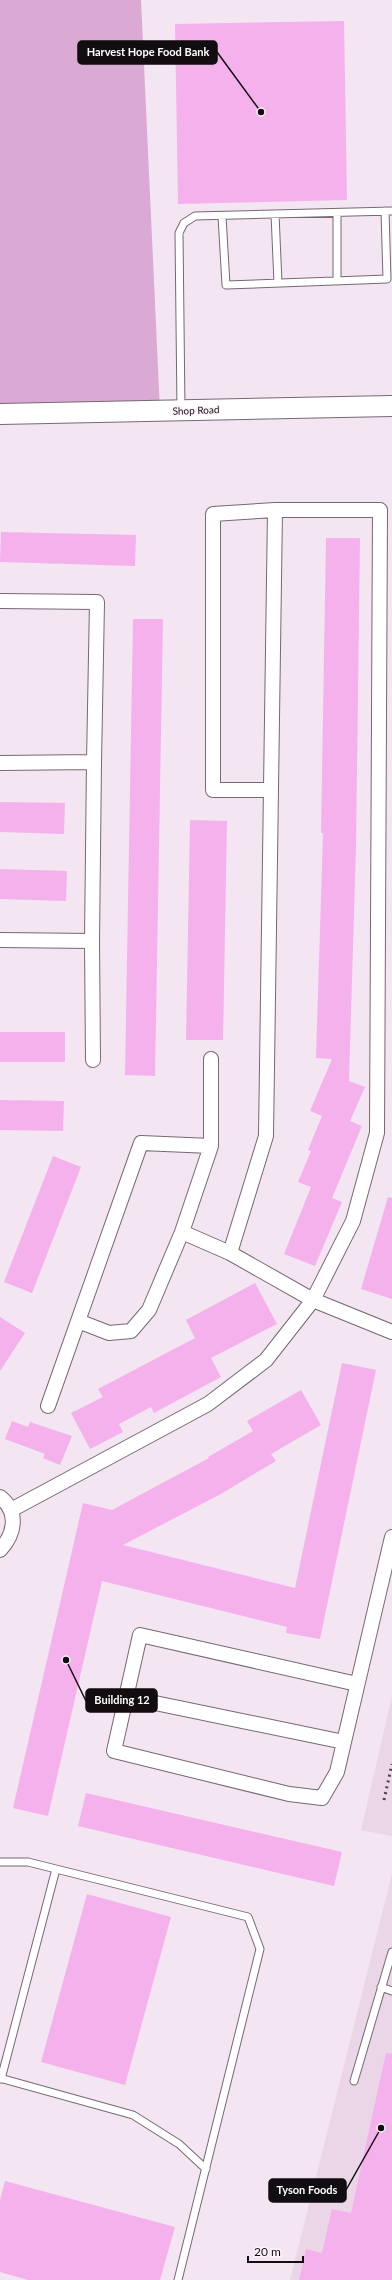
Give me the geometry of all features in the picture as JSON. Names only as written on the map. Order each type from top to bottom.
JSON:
[{"type":"street","name":"Shop Road","points":[[0,414],[392,406]]},
{"type":"street","points":[[230,1253],[266,1136],[275,510]]},
{"type":"street","points":[[11,1510],[208,1404],[266,1360],[313,1300],[353,1221],[377,1133],[386,672],[386,510],[275,510],[213,514],[212,790],[271,790]]},
{"type":"street","points":[[0,601],[97,602],[92,941],[94,1060]]},
{"type":"street","points":[[0,763],[94,762]]},
{"type":"street","points":[[0,940],[92,941]]},
{"type":"street","points":[[78,1321],[109,1334],[131,1331],[148,1310],[182,1232],[211,1146],[211,1059]]},
{"type":"street","points":[[48,1406],[141,1143],[211,1146]]},
{"type":"street","points":[[182,1232],[230,1253],[313,1300],[392,1332]]},
{"type":"street","points":[[0,1497],[11,1510],[13,1521],[12,1532],[8,1542],[0,1550]]},
{"type":"street","points":[[357,1684],[140,1635],[114,1751],[289,1794],[322,1798],[336,1772],[344,1742],[392,1537]]},
{"type":"street","points":[[126,1697],[344,1742]]},
{"type":"lane","points":[[181,410],[179,233],[184,223],[195,216],[389,211],[387,279],[226,285],[222,216]]},
{"type":"lane","points":[[336,281],[337,213]]},
{"type":"lane","points":[[275,214],[278,284]]},
{"type":"lane","points":[[0,1862],[28,1862],[248,1917],[260,1949],[178,2280]]},
{"type":"lane","points":[[56,1869],[1,2079],[133,2115],[179,2144],[206,2168]]},
{"type":"lane","points":[[354,2081],[392,1952]]},
{"type":"lane","points":[[382,1987],[392,1991]]},
{"type":"shaded area","points":[[0,0],[141,0],[160,411],[0,414]]},
{"type":"shaded area","points":[[392,1696],[392,1836],[361,1830]]},
{"type":"shaded area","points":[[392,1874],[392,2280],[290,2280]]},
{"type":"building","points":[[344,21],[347,200],[178,204],[175,24]]},
{"type":"building","points":[[1,532],[136,535],[135,566],[0,562]]},
{"type":"building","points":[[326,538],[360,538],[356,846],[349,1081],[365,1087],[350,1121],[362,1126],[332,1198],[342,1202],[315,1266],[284,1254],[311,1187],[298,1182],[311,1151],[308,1150],[322,1116],[310,1111],[332,1059],[316,1058],[323,833],[321,833]]},
{"type":"building","points":[[133,619],[163,619],[155,1076],[125,1075]]},
{"type":"building","points":[[0,802],[65,803],[64,834],[0,832]]},
{"type":"building","points":[[190,820],[227,821],[223,1040],[186,1040]]},
{"type":"building","points":[[0,869],[67,871],[66,901],[0,899]]},
{"type":"building","points":[[0,1032],[65,1032],[65,1062],[0,1062]]},
{"type":"building","points":[[0,1100],[64,1101],[63,1131],[0,1130]]},
{"type":"building","points":[[53,1156],[81,1167],[32,1293],[4,1282]]},
{"type":"building","points":[[388,1197],[392,1198],[392,1299],[361,1289]]},
{"type":"building","points":[[255,1283],[277,1324],[211,1358],[221,1377],[154,1413],[151,1407],[119,1424],[123,1432],[90,1449],[71,1413],[103,1397],[98,1389],[195,1338],[186,1320]]},
{"type":"building","points":[[0,1317],[25,1333],[0,1371]]},
{"type":"building","points":[[342,1363],[376,1370],[320,1639],[286,1633],[287,1627],[102,1581],[48,1816],[13,1808],[83,1503],[112,1510],[209,1458],[208,1457],[253,1431],[247,1421],[301,1390],[321,1425],[271,1454],[276,1461],[219,1495],[123,1545],[295,1588]]},
{"type":"building","points":[[12,1421],[28,1427],[30,1422],[72,1436],[60,1465],[43,1458],[45,1454],[5,1439]]},
{"type":"building","points":[[86,1793],[342,1852],[334,1886],[78,1826]]},
{"type":"building","points":[[87,1894],[171,1917],[125,2085],[41,2062]]},
{"type":"building","points":[[386,2053],[392,2054],[392,2280],[299,2280],[306,2249],[322,2253],[332,2209],[351,2213]]},
{"type":"building","points":[[5,2181],[175,2227],[160,2280],[28,2280],[0,2272],[0,2200]]},
{"type":"railway","points":[[384,1800],[392,1764]]},
{"type":"place","name":"Harvest Hope Food Bank","points":[[261,112]]},
{"type":"place","name":"Building 12","points":[[66,1660]]},
{"type":"place","name":"Tyson Foods","points":[[381,2128]]}]
